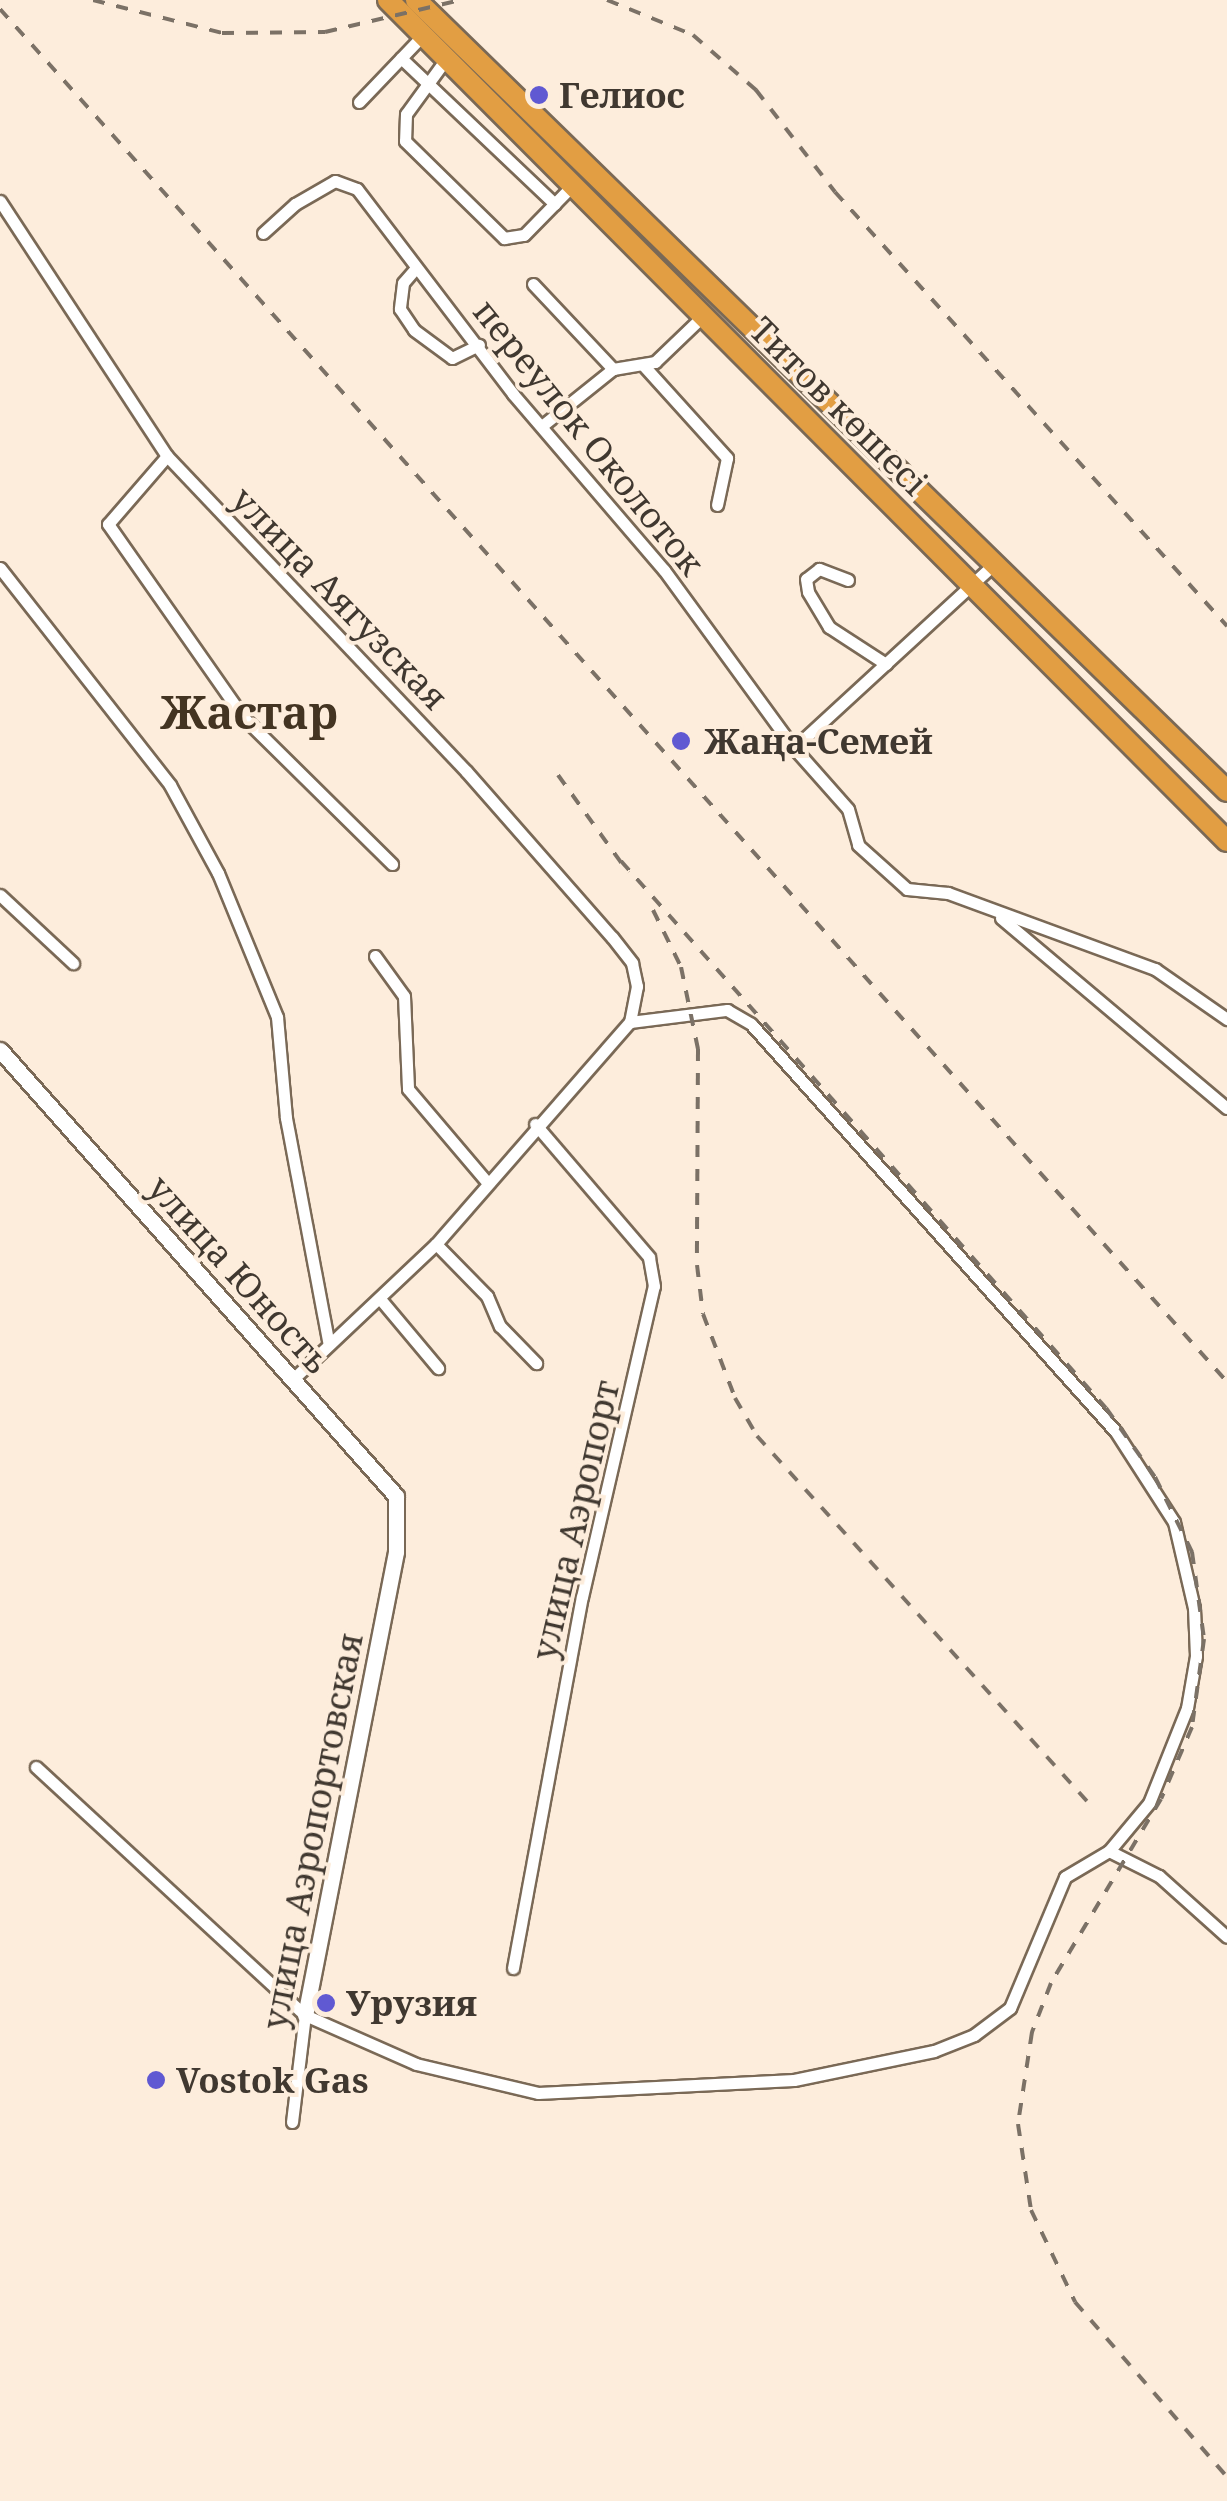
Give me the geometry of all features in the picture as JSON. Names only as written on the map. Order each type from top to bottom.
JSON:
[{"type":"highway","points":[[388,0],[415,9]]},
{"type":"highway","name":"Титов көшесі","points":[[415,9],[422,36],[1227,841]]},
{"type":"highway","name":"Титов көшесі","points":[[415,9],[996,562],[1227,791]]},
{"type":"street","points":[[360,102],[422,36]]},
{"type":"street","points":[[401,58],[555,204]]},
{"type":"street","points":[[446,59],[402,124],[405,141],[504,238],[524,235],[572,186]]},
{"type":"street","name":"переулок Околоток","points":[[263,233],[294,204],[336,181],[349,184],[664,570],[794,748],[848,809],[858,846],[907,888],[948,893],[998,916]]},
{"type":"street","name":"улица Аягузская","points":[[0,201],[167,456],[466,771],[612,937],[635,975],[630,1022]]},
{"type":"street","points":[[415,269],[403,283],[400,309],[414,330],[452,358],[479,345]]},
{"type":"street","points":[[533,284],[613,369]]},
{"type":"street","points":[[543,425],[613,369],[644,366],[703,316]]},
{"type":"street","points":[[644,366],[728,458],[717,505]]},
{"type":"street","points":[[167,456],[108,524],[244,718],[392,864]]},
{"type":"street","points":[[794,748],[996,562]]},
{"type":"street","points":[[0,568],[170,785],[218,872],[277,1017],[286,1118],[328,1341]]},
{"type":"street","points":[[848,580],[819,569],[806,579],[830,627],[886,664]]},
{"type":"street","points":[[0,895],[73,963]]},
{"type":"street","points":[[998,916],[1154,969],[1227,1019]]},
{"type":"street","points":[[998,916],[1227,1108]]},
{"type":"street","points":[[375,956],[404,996],[408,1089],[487,1182]]},
{"type":"street","points":[[36,1767],[305,2015],[416,2064],[538,2093],[812,2076],[934,2051],[974,2035],[1010,2008],[1065,1878],[1109,1851],[1150,1803],[1187,1708],[1196,1656],[1194,1608],[1174,1522],[1116,1432],[750,1024],[727,1010],[630,1022],[535,1124],[436,1244],[381,1300],[328,1341],[292,1380]]},
{"type":"street","name":"улица Юность","points":[[0,1050],[396,1496],[396,1552]]},
{"type":"street","name":"улица Аэропорт","points":[[513,1968],[582,1597],[654,1286],[649,1257],[535,1124]]},
{"type":"street","points":[[436,1244],[487,1296],[500,1326],[536,1363]]},
{"type":"street","points":[[381,1300],[438,1368]]},
{"type":"street","name":"улица Аэропортовская","points":[[292,2122],[305,2015],[396,1552]]},
{"type":"street","points":[[1109,1851],[1159,1876],[1227,1937]]},
{"type":"railway","points":[[93,0],[222,33],[325,32],[460,0]]},
{"type":"railway","points":[[607,0],[693,35],[756,90],[835,192],[1227,626]]},
{"type":"railway","points":[[0,9],[1227,1382]]},
{"type":"railway","points":[[558,775],[628,872]]},
{"type":"railway","points":[[621,861],[1106,1408],[1155,1477],[1192,1552],[1204,1639],[1192,1727],[1161,1799],[1051,1983],[1032,2032],[1018,2124],[1031,2210],[1075,2302],[1227,2477]]},
{"type":"railway","points":[[653,910],[681,967],[698,1049],[697,1265],[703,1314],[735,1398],[757,1436],[1089,1803]]},
{"type":"place","name":"Гелиос","points":[[539,95]]},
{"type":"place","name":"Жаңа-Семей","points":[[681,741]]},
{"type":"place","name":"Урузия","points":[[326,2003]]},
{"type":"place","name":"Vostok Gas","points":[[156,2080]]},
{"type":"district","name":"Жастар","points":[[249,712]]}]
